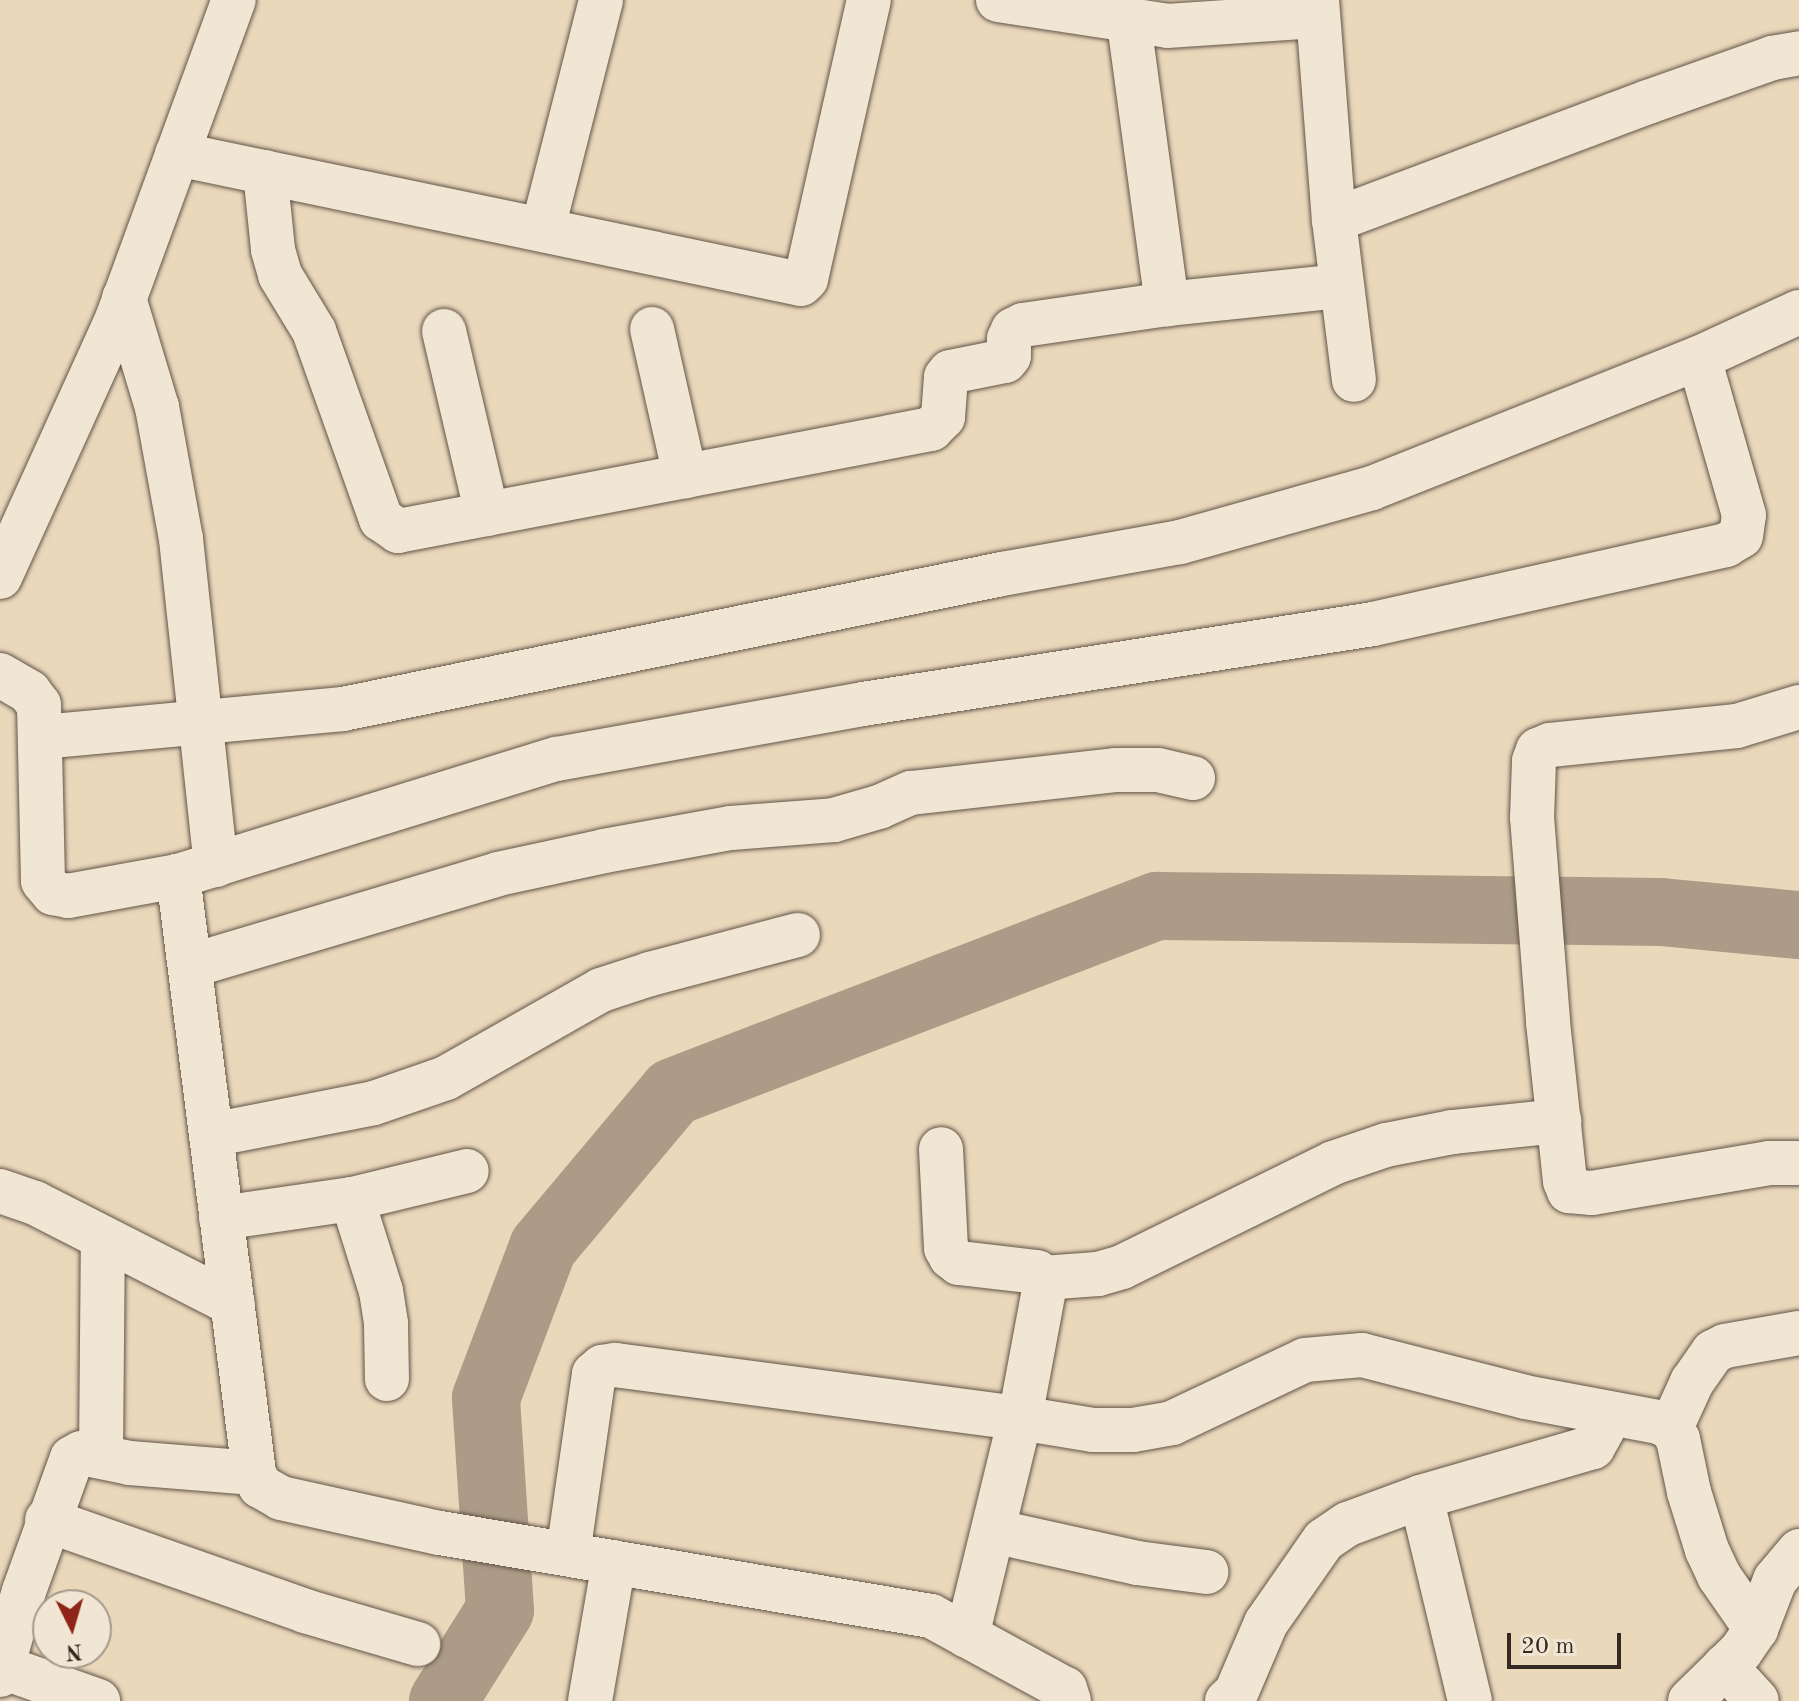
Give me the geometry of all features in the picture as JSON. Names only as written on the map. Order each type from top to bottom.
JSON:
[{"type":"street","points":[[0,577],[124,298],[234,0]]},
{"type":"street","points":[[543,228],[601,0]]},
{"type":"street","points":[[177,154],[801,284],[806,279],[869,0]]},
{"type":"street","points":[[998,0],[1129,23],[1167,26],[1317,8],[1334,220],[1354,380]]},
{"type":"street","points":[[1129,23],[1167,304]]},
{"type":"street","points":[[1334,220],[1648,102],[1772,58],[1799,53]]},
{"type":"street","points":[[265,172],[273,250],[280,275],[314,331],[381,519],[398,531],[931,429],[943,417],[946,377],[950,372],[1005,361],[1013,330],[1023,325],[1167,304],[1342,286]]},
{"type":"street","points":[[124,298],[157,407],[181,539],[200,725],[197,870],[190,966],[254,1473],[260,1486],[281,1498],[439,1533],[931,1616],[1065,1689],[1069,1701]]},
{"type":"street","points":[[41,737],[200,725],[343,709],[1002,574],[1180,542],[1372,488],[1699,358],[1799,312]]},
{"type":"street","points":[[652,329],[685,476]]},
{"type":"street","points":[[444,331],[487,514]]},
{"type":"street","points":[[0,675],[29,692],[39,705],[43,881],[53,893],[68,896],[197,870],[557,759],[863,704],[1373,624],[1726,545],[1741,536],[1744,515],[1699,358]]},
{"type":"street","points":[[1799,707],[1737,726],[1550,745],[1538,750],[1534,761],[1532,817],[1548,1022],[1565,1181],[1569,1191],[1579,1194],[1769,1163],[1799,1163]]},
{"type":"street","points":[[190,966],[498,874],[731,828],[834,820],[879,807],[911,793],[1115,770],[1158,770],[1193,778]]},
{"type":"street","points":[[211,1135],[374,1103],[446,1078],[601,990],[798,935]]},
{"type":"street","points":[[1043,1278],[1098,1274],[1122,1267],[1333,1163],[1386,1145],[1452,1132],[1559,1121]]},
{"type":"street","points":[[941,1149],[946,1248],[951,1257],[959,1263],[1037,1272],[1043,1278],[1044,1290],[1020,1418],[967,1636]]},
{"type":"street","points":[[221,1218],[352,1199],[467,1171]]},
{"type":"street","points":[[0,1191],[35,1203],[233,1304]]},
{"type":"street","points":[[352,1199],[381,1291],[386,1324],[387,1379]]},
{"type":"street","points":[[101,1455],[103,1238]]},
{"type":"street","points":[[1671,1428],[1692,1382],[1713,1352],[1725,1346],[1799,1333]]},
{"type":"street","points":[[549,1551],[594,1374],[602,1367],[615,1365],[1093,1430],[1133,1430],[1172,1423],[1305,1360],[1362,1355],[1525,1397],[1659,1422],[1671,1428],[1678,1439],[1689,1492],[1707,1550],[1719,1576],[1756,1629]]},
{"type":"street","points":[[1227,1701],[1236,1693],[1266,1623],[1324,1540],[1348,1524],[1421,1497],[1593,1447],[1611,1414]]},
{"type":"street","points":[[98,1701],[1,1671],[47,1520],[72,1458],[81,1453],[130,1463],[254,1473]]},
{"type":"street","points":[[1421,1497],[1470,1701]]},
{"type":"street","points":[[47,1520],[305,1611],[418,1644]]},
{"type":"street","points":[[993,1531],[1137,1563],[1206,1572]]},
{"type":"street","points":[[1690,1701],[1756,1629],[1775,1580],[1799,1551]]},
{"type":"street","points":[[590,1701],[614,1562]]},
{"type":"street","points":[[1725,1666],[1757,1701]]},
{"type":"waterway","points":[[443,1701],[500,1610],[486,1398],[543,1247],[673,1092],[1157,906],[1661,912],[1799,925]]}]
